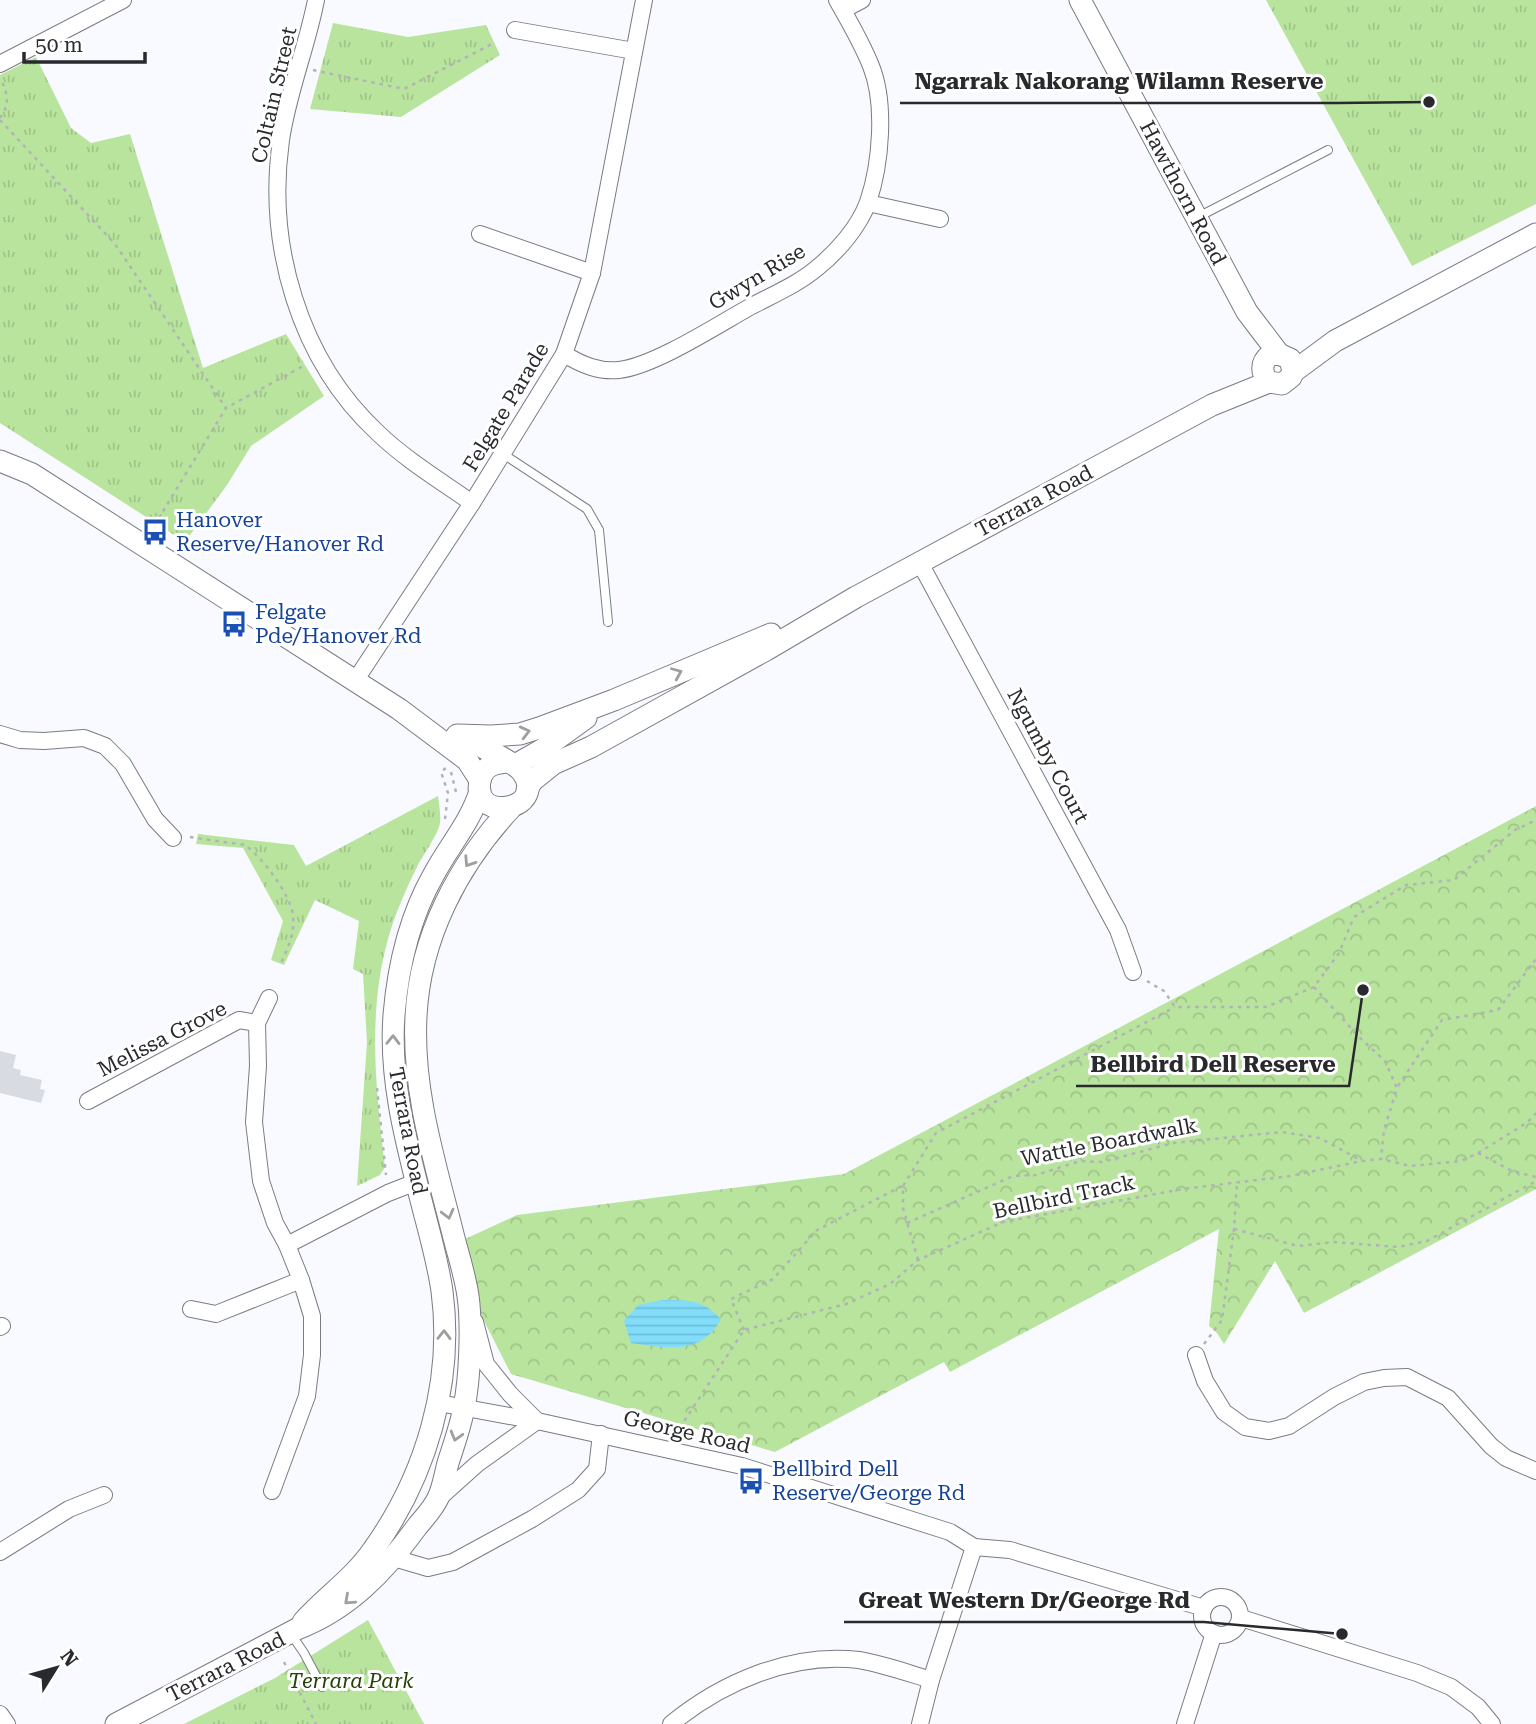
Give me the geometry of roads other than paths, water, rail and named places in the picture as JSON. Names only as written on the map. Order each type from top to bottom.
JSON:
[{"type":"main road","name":"Hawthorn Road","points":[[1080,0],[1275,365]]},
{"type":"main road","name":"Terrara Road","points":[[527,790],[532,781],[552,764],[591,747],[856,597],[1212,405],[1275,365],[1335,341],[1536,234]]},
{"type":"main road","points":[[0,451],[399,709],[467,760],[487,803],[494,807],[511,808],[523,798],[527,790],[525,775],[511,763],[457,734],[399,709]]},
{"type":"main road","points":[[0,461],[32,474]]},
{"type":"main road","name":"Terrara Road","points":[[457,734],[520,734],[614,700],[856,597]]},
{"type":"main road","name":"Terrara Road","points":[[511,763],[543,749],[614,700]]},
{"type":"main road","points":[[480,785],[489,766],[511,763]]},
{"type":"main road","name":"Terrara Road","points":[[294,1632],[373,1551],[402,1503],[418,1467],[439,1403],[444,1341],[442,1290],[395,1082],[393,1048],[398,985],[410,931],[433,876],[476,805],[480,785]]},
{"type":"main road","name":"Terrara Road","points":[[116,1724],[339,1609],[394,1559],[438,1499],[464,1407],[468,1359],[468,1296],[424,1119],[416,1053],[416,1014],[424,961],[433,931],[455,886],[491,829],[511,808]]},
{"type":"main road","points":[[416,1182],[439,1179]]},
{"type":"street","points":[[0,64],[123,0]]},
{"type":"street","name":"Coltain Street","points":[[316,0],[282,137],[277,176],[281,245],[292,291],[303,324],[352,405],[378,433],[402,453],[472,503]]},
{"type":"street","name":"Felgate Parade","points":[[355,681],[472,503],[564,354],[592,273],[644,0]]},
{"type":"street","points":[[840,5],[862,0]]},
{"type":"street","name":"Gwyn Rise","points":[[564,354],[579,363],[601,370],[622,370],[648,362],[815,270],[836,250],[868,203],[879,143],[878,94],[872,67],[840,5]]},
{"type":"street","points":[[515,30],[634,51]]},
{"type":"street","points":[[868,203],[940,219]]},
{"type":"street","points":[[480,234],[592,273]]},
{"type":"street","name":"Ngumby Court","points":[[920,563],[1118,930],[1133,972]]},
{"type":"street","points":[[0,734],[20,740],[84,738],[105,746],[123,764],[155,819],[173,838]]},
{"type":"street","name":"Melissa Grove","points":[[268,998],[257,1023],[258,1066],[254,1122],[261,1181],[275,1223],[301,1280],[312,1316],[312,1355],[307,1396],[272,1491]]},
{"type":"street","name":"Melissa Grove","points":[[88,1101],[239,1020],[257,1023]]},
{"type":"street","points":[[287,1245],[388,1193],[416,1182]]},
{"type":"street","points":[[191,1309],[216,1314],[301,1280]]},
{"type":"street","name":"Terrara Road","points":[[468,1296],[486,1364],[510,1394],[537,1421]]},
{"type":"street","points":[[1196,1355],[1205,1381],[1224,1412],[1245,1427],[1269,1432],[1289,1426],[1334,1397],[1364,1382],[1408,1377],[1448,1398],[1490,1446],[1506,1458],[1536,1471]]},
{"type":"street","points":[[439,1403],[464,1407]]},
{"type":"street","name":"George Road","points":[[464,1407],[742,1466],[950,1532],[974,1547],[1010,1550],[1204,1608]]},
{"type":"street","points":[[438,1499],[477,1464],[537,1421]]},
{"type":"street","name":"George Road","points":[[394,1559],[428,1568],[453,1562],[532,1519],[578,1490],[597,1469],[601,1434]]},
{"type":"street","points":[[0,1552],[69,1509],[103,1495]]},
{"type":"street","points":[[920,1724],[931,1679],[974,1547]]},
{"type":"street","points":[[1224,1597],[1235,1602],[1241,1618],[1238,1626],[1230,1633],[1214,1633],[1204,1624],[1204,1608],[1212,1599],[1224,1597]]},
{"type":"street","points":[[1241,1618],[1417,1673],[1451,1687],[1478,1707],[1492,1724]]},
{"type":"street","points":[[1185,1724],[1214,1633]]},
{"type":"street","points":[[671,1724],[692,1707],[751,1676],[798,1662],[820,1659],[862,1661],[931,1679]]},
{"type":"street","points":[[0,1714],[7,1724]]},
{"type":"lane","points":[[1195,218],[1328,150]]},
{"type":"lane","points":[[502,453],[587,509],[600,530],[608,622]]},
{"type":"lane","points":[[294,1632],[322,1687]]},
{"type":"water","points":[[662,1300],[701,1304],[721,1319],[704,1339],[682,1347],[631,1343],[624,1321],[638,1305]]},
{"type":"place","name":"Ngarrak Nakorang Wilamn Reserve","points":[[1429,102]]},
{"type":"place","name":"Hanover Reserve/Hanover Rd","points":[[155,532]]},
{"type":"place","name":"Felgate Pde/Hanover Rd","points":[[234,624]]},
{"type":"place","name":"Bellbird Dell Reserve","points":[[1363,990]]},
{"type":"place","name":"Bellbird Dell Reserve/George Rd","points":[[751,1481]]},
{"type":"place","name":"Great Western Dr/George Rd","points":[[1342,1634]]},
{"type":"park label","name":"Terrara Park","points":[[351,1681]]}]
